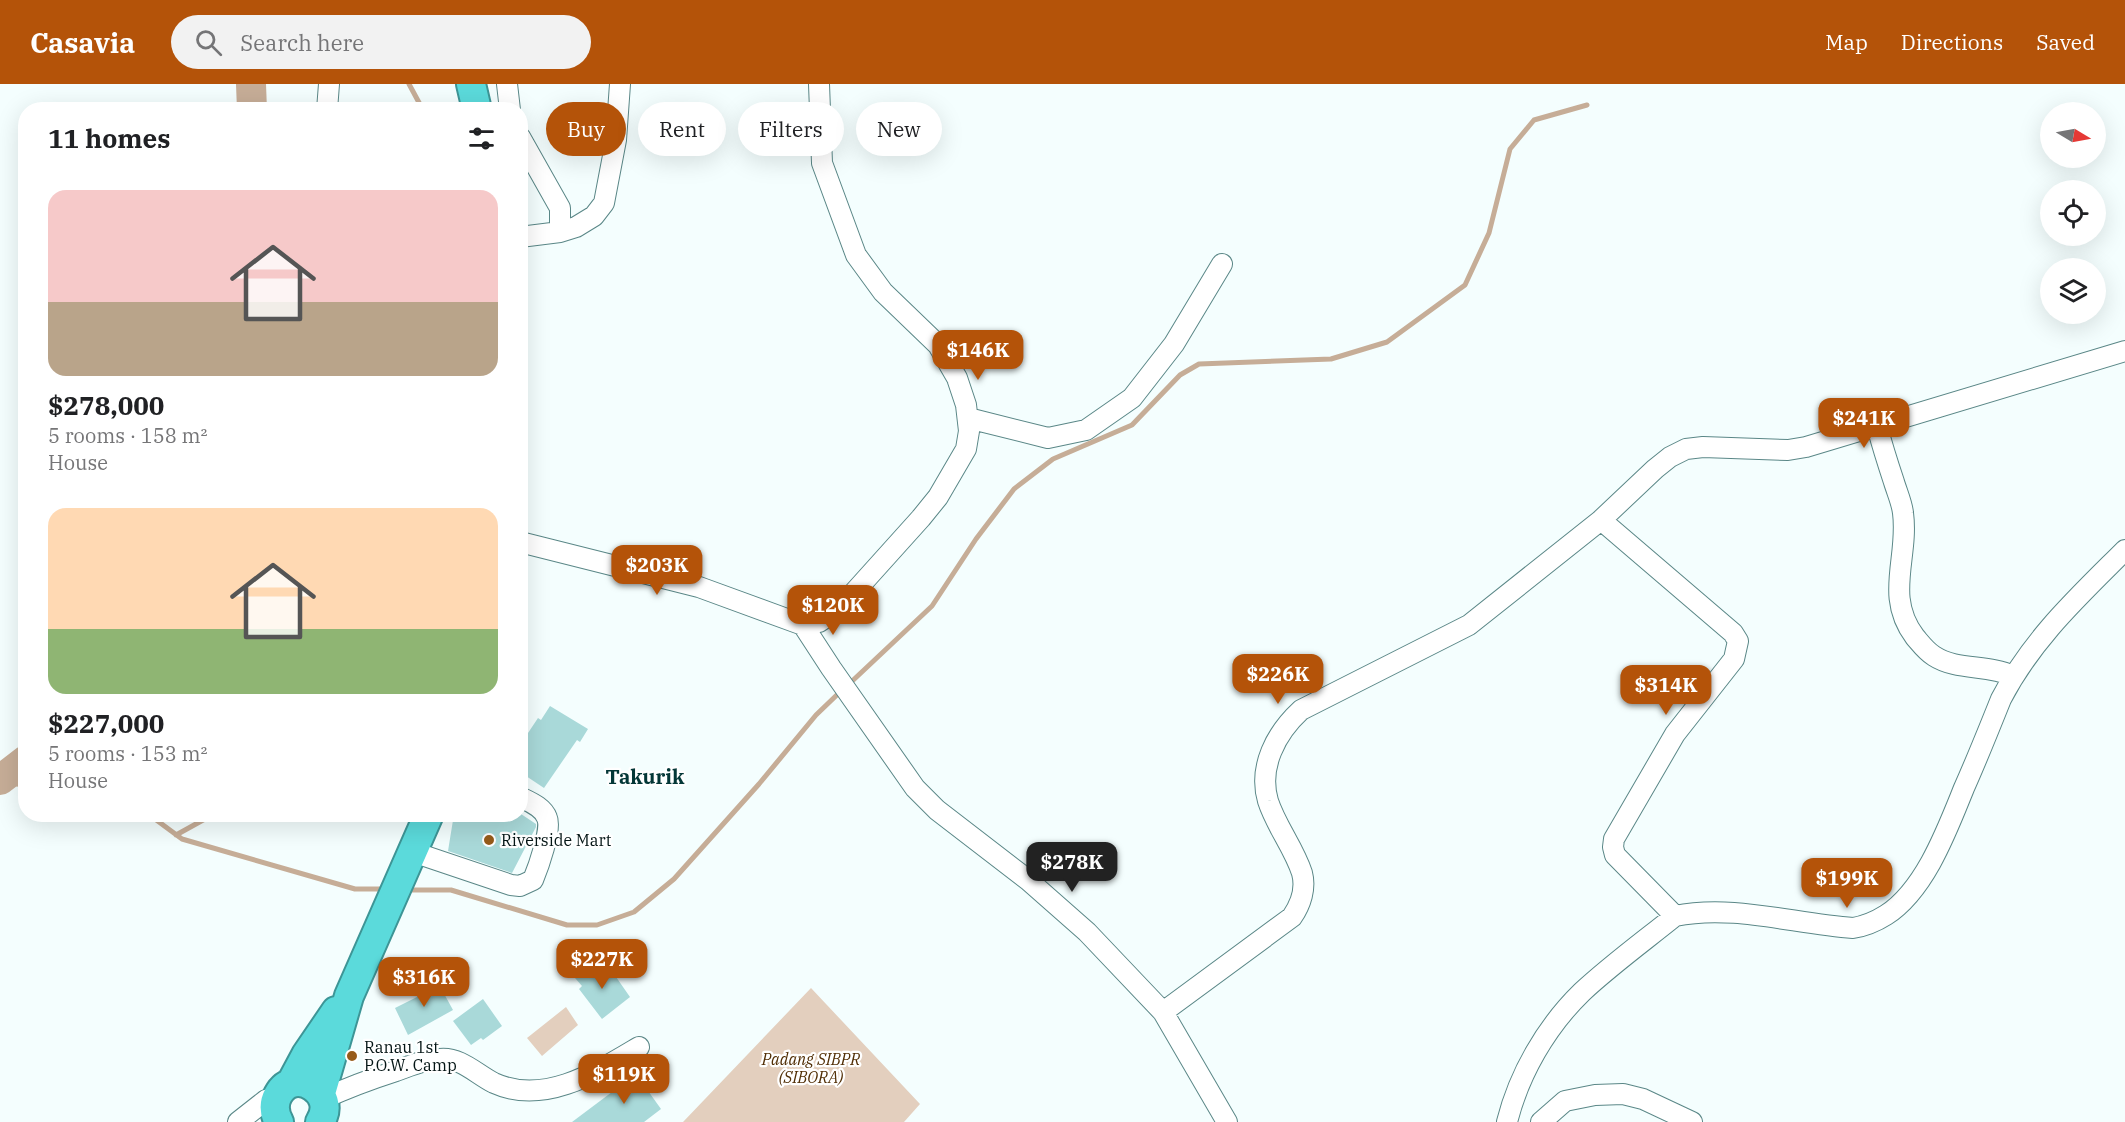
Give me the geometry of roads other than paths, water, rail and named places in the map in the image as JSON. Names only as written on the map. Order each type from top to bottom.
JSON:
[{"type":"highway","points":[[471,84],[475,102]]},
{"type":"highway","points":[[321,1105],[349,996],[426,822]]},
{"type":"highway","points":[[282,1101],[306,1055],[335,1012],[349,996]]},
{"type":"highway","points":[[282,1101],[298,1082],[311,1084],[321,1105]]},
{"type":"street","points":[[327,102],[328,84]]},
{"type":"street","points":[[507,84],[509,102]]},
{"type":"street","points":[[528,236],[576,228],[594,216],[604,203],[616,140],[620,84]]},
{"type":"street","points":[[528,544],[699,587],[803,625],[819,622],[840,608],[938,497],[966,449],[969,431],[968,418],[957,378],[938,345],[883,292],[856,255],[822,163],[819,84]]},
{"type":"street","points":[[528,151],[560,208],[560,232]]},
{"type":"street","points":[[968,418],[1048,438],[1086,430],[1132,398],[1174,344],[1222,264]]},
{"type":"street","points":[[1163,1012],[1292,916],[1301,903],[1302,874],[1268,802],[1265,784],[1274,741],[1300,710],[1469,625],[1601,520],[1654,469],[1686,449],[1703,447],[1788,450],[1806,447],[2125,351]]},
{"type":"street","points":[[1877,426],[1903,511],[1904,539],[1898,584],[1899,602],[1906,625],[1924,649],[1936,657],[1951,663],[1993,669],[2013,676]]},
{"type":"street","points":[[1601,520],[1733,633],[1738,641],[1734,659],[1675,734],[1614,839],[1612,848],[1615,855],[1675,916]]},
{"type":"street","points":[[1507,1122],[1511,1104],[1528,1065],[1554,1024],[1582,993],[1675,916],[1690,913],[1728,912],[1852,928],[1870,924],[1888,914],[1925,873],[1940,846],[2001,699],[2013,676],[2050,626],[2125,550]]},
{"type":"street","points":[[803,625],[909,779],[937,810],[1029,880],[1060,907],[1163,1012],[1227,1122]]},
{"type":"street","points":[[410,858],[511,885],[520,885],[533,880],[538,869],[548,825],[547,817],[539,807],[528,801]]},
{"type":"street","points":[[321,1105],[351,1086],[441,1058],[467,1066],[506,1087],[533,1090],[555,1088],[605,1067],[639,1047]]},
{"type":"street","points":[[1541,1122],[1565,1101],[1595,1095],[1623,1094],[1642,1099],[1692,1122]]},
{"type":"street","points":[[238,1122],[266,1100],[282,1101]]},
{"type":"waterway","points":[[251,84],[252,102]]},
{"type":"waterway","points":[[409,84],[419,102]]},
{"type":"waterway","points":[[848,685],[932,606],[976,539],[1014,489],[1053,459],[1132,425],[1180,375],[1199,364],[1331,359],[1387,342],[1465,285],[1489,233],[1510,149],[1534,120],[1587,105]]},
{"type":"waterway","points":[[405,890],[451,890],[567,925],[597,925],[634,912],[674,879],[759,784],[816,715],[841,691]]},
{"type":"waterway","points":[[0,780],[18,766]]},
{"type":"waterway","points":[[0,780],[18,784]]},
{"type":"waterway","points":[[159,822],[182,839],[355,889],[387,889]]},
{"type":"waterway","points":[[176,835],[200,822]]},
{"type":"place","name":"Riverside Mart","points":[[489,840]]},
{"type":"place","name":"Ranau 1st P.O.W. Camp","points":[[352,1056]]},
{"type":"district","name":"Takurik","points":[[645,776]]},
{"type":"park label","name":"Padang SIBPR (SIBORA)","points":[[811,1068]]}]
